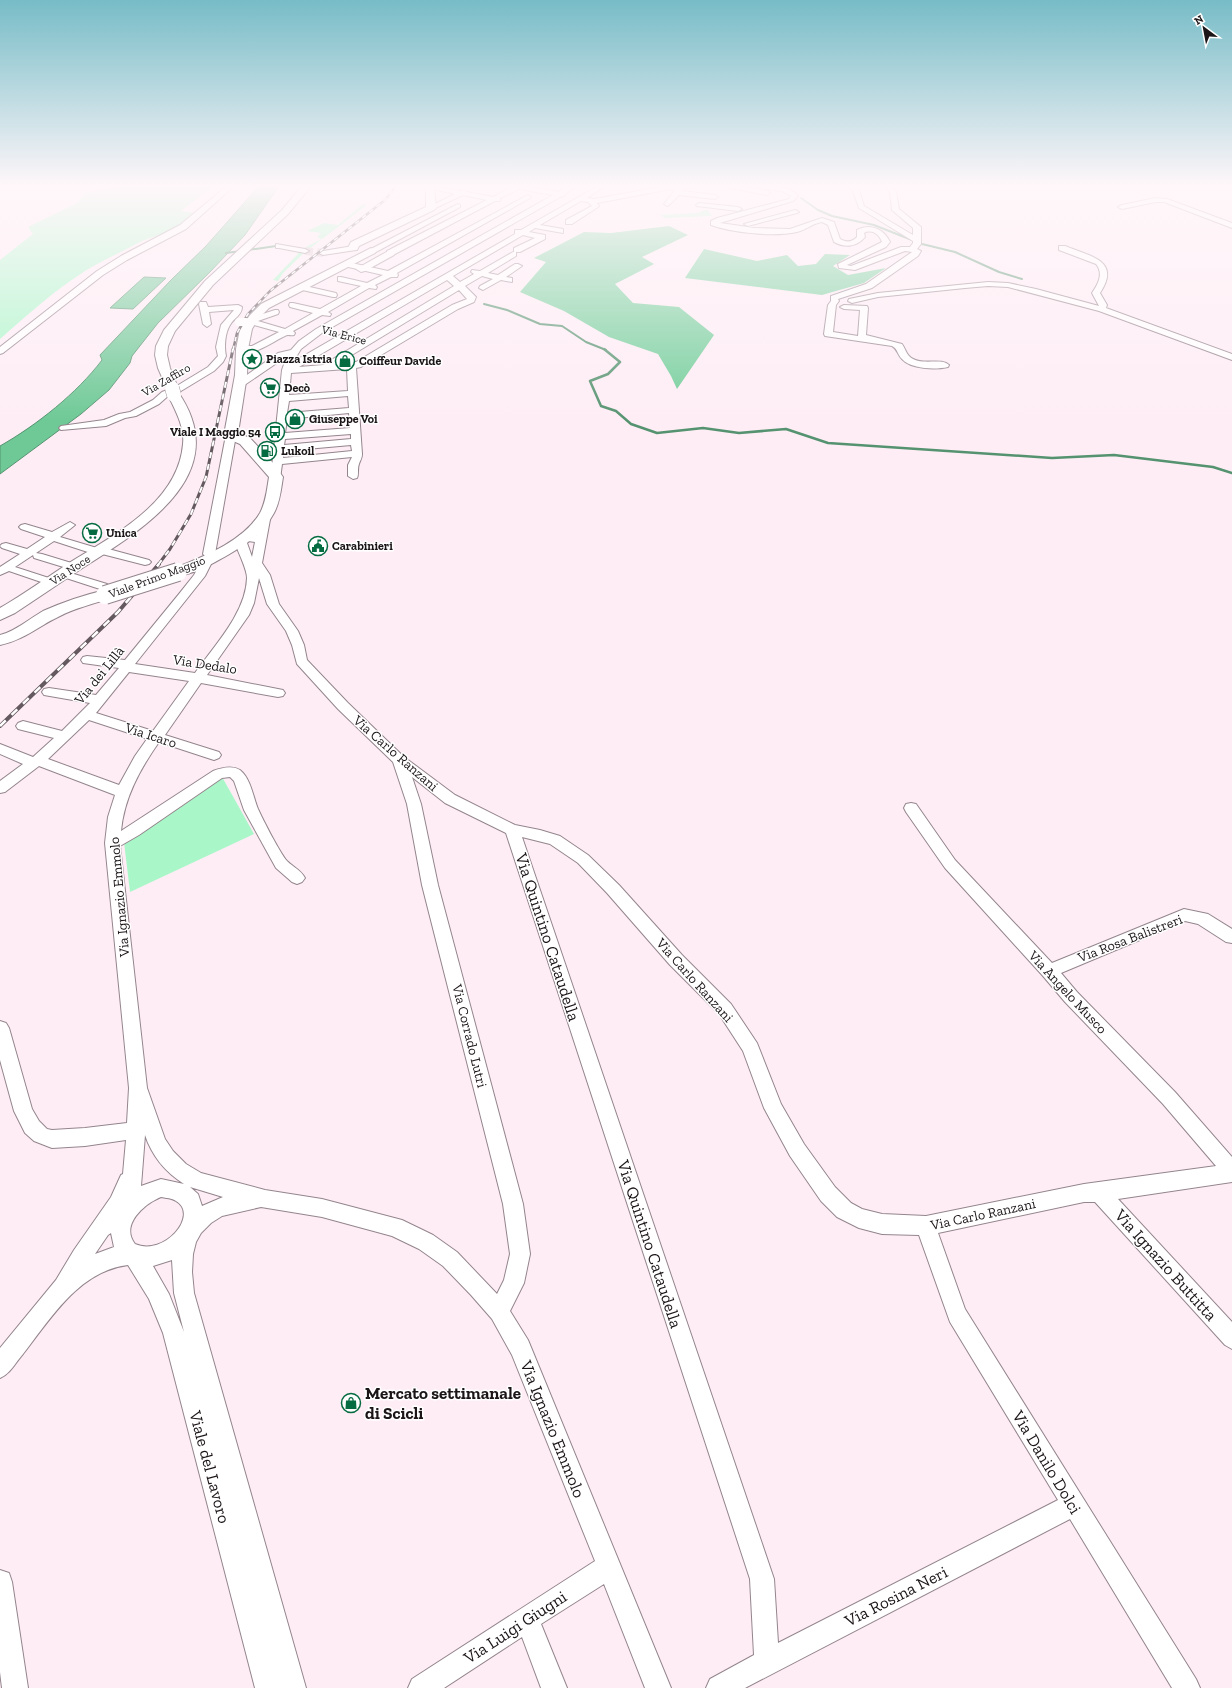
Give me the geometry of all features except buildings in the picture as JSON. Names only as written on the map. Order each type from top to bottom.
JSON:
[{"type":"main road","name":"Via Noce","points":[[16,605],[125,535],[160,505],[180,477],[187,463],[190,442],[188,429],[164,368],[161,354],[162,346],[170,330],[209,283],[229,265]]},
{"type":"main road","points":[[243,321],[262,308],[345,265]]},
{"type":"main road","points":[[243,321],[276,312],[295,310],[318,291],[339,289],[363,268],[369,265]]},
{"type":"main road","points":[[243,321],[250,344]]},
{"type":"main road","name":"Via dei Lillà","points":[[231,435],[240,384],[250,344]]},
{"type":"main road","points":[[231,435],[245,441],[276,477]]},
{"type":"main road","name":"Viale Primo Maggio","points":[[61,610],[104,591],[178,572],[211,557],[244,537],[266,514],[272,499],[276,477]]},
{"type":"main road","points":[[0,615],[16,605]]},
{"type":"main road","points":[[0,619],[16,605]]},
{"type":"main road","points":[[0,640],[21,633],[46,617],[61,610]]},
{"type":"main road","points":[[0,654],[61,610]]},
{"type":"street","points":[[0,351],[100,273],[113,265]]},
{"type":"street","points":[[287,372],[354,366],[437,317],[471,300],[472,297],[456,288],[432,285],[384,271],[350,265]]},
{"type":"street","points":[[308,309],[339,289],[400,265]]},
{"type":"street","points":[[439,265],[450,275],[456,288]]},
{"type":"street","points":[[240,384],[281,355],[293,352],[309,338],[357,309],[409,279],[439,265],[509,280]]},
{"type":"street","points":[[287,372],[363,323],[381,315],[466,265]]},
{"type":"street","points":[[321,369],[403,321],[480,274],[492,265]]},
{"type":"street","points":[[483,288],[517,265]]},
{"type":"street","points":[[842,265],[846,268],[852,268],[861,265]]},
{"type":"street","points":[[883,341],[829,335],[834,303],[833,299],[837,296],[861,290],[874,283],[900,265]]},
{"type":"street","points":[[1101,265],[1105,276],[1104,281],[1096,293],[1103,305],[1102,309]]},
{"type":"street","points":[[250,344],[286,332],[368,286],[384,271]]},
{"type":"street","points":[[355,283],[455,307]]},
{"type":"street","points":[[834,303],[843,303],[878,295],[1000,284],[1036,291],[1102,309],[1172,333],[1232,351]]},
{"type":"street","points":[[301,287],[318,291],[339,289]]},
{"type":"street","points":[[346,298],[396,306],[437,317]]},
{"type":"street","points":[[834,303],[864,308],[862,336],[898,346],[903,355],[909,360],[921,364],[945,366]]},
{"type":"street","points":[[203,307],[238,307],[238,311],[243,321],[206,322],[203,307]]},
{"type":"street","points":[[262,308],[276,312]]},
{"type":"street","points":[[295,310],[308,309],[322,312],[408,335]]},
{"type":"street","points":[[357,309],[423,326]]},
{"type":"street","name":"Via Erice","points":[[243,321],[374,355]]},
{"type":"street","name":"Via Zaffiro","points":[[64,428],[106,423],[122,416],[133,414],[156,402],[165,394],[193,380],[217,364],[222,356],[220,347],[221,341],[243,321]]},
{"type":"street","points":[[250,344],[284,321]]},
{"type":"street","points":[[1172,333],[1232,357]]},
{"type":"street","name":"Viale Primo Maggio","points":[[276,477],[279,461],[283,412],[288,391],[287,372],[293,352]]},
{"type":"street","points":[[353,476],[353,465],[358,458],[353,424],[354,406],[350,386],[354,366]]},
{"type":"street","points":[[288,391],[350,386]]},
{"type":"street","points":[[283,412],[354,406]]},
{"type":"street","points":[[282,431],[353,424]]},
{"type":"street","points":[[282,431],[297,425]]},
{"type":"street","name":"Via dei Lillà","points":[[1,786],[36,762],[87,716],[128,667],[199,576],[211,557],[231,435]]},
{"type":"street","points":[[280,448],[356,442]]},
{"type":"street","points":[[279,461],[357,454]]},
{"type":"street","name":"Via Ignazio Emmolo","points":[[138,1088],[112,843],[115,817],[123,792],[140,759],[200,678],[243,615],[248,603],[252,567],[260,545],[266,514]]},
{"type":"street","points":[[5,569],[34,554],[56,538],[70,525]]},
{"type":"street","points":[[26,527],[99,551],[145,562]]},
{"type":"street","points":[[252,567],[241,543],[244,537],[255,539],[260,545]]},
{"type":"street","points":[[6,546],[34,554],[63,574],[104,591]]},
{"type":"street","points":[[211,557],[235,554],[252,567]]},
{"type":"street","name":"Via Carlo Ranzani","points":[[252,567],[264,575],[274,604],[292,631],[298,645],[301,661],[343,706],[399,760],[450,799],[512,830],[540,835],[554,840],[583,859],[613,889],[676,960],[725,1009],[751,1048],[773,1108],[797,1150],[828,1194],[844,1210],[859,1218],[882,1224],[926,1226],[1084,1192],[1099,1192],[1232,1172]]},
{"type":"street","points":[[5,569],[63,574]]},
{"type":"street","name":"Via Dedalo","points":[[87,660],[200,678],[278,693]]},
{"type":"street","points":[[49,692],[99,700]]},
{"type":"street","name":"Via Icaro","points":[[87,716],[214,755]]},
{"type":"street","points":[[23,726],[65,736]]},
{"type":"street","points":[[0,749],[123,792]]},
{"type":"street","name":"Via Corrado Lutri","points":[[399,760],[414,804],[430,885],[513,1204],[520,1254],[514,1283],[499,1312]]},
{"type":"street","points":[[112,843],[134,831],[218,774],[228,772],[234,773],[240,779],[251,810],[282,864],[296,878]]},
{"type":"street","name":"Via Angelo Musco","points":[[911,808],[950,864],[1049,971],[1071,997],[1169,1098],[1232,1172]]},
{"type":"street","name":"Via Quintino Cataudella","points":[[512,830],[762,1579],[767,1662]]},
{"type":"street","name":"Via Rosa Balistreri","points":[[1049,971],[1184,915],[1202,918],[1232,937]]},
{"type":"street","points":[[0,1028],[23,1111],[32,1127],[41,1135],[52,1139],[78,1138],[136,1130]]},
{"type":"street","points":[[138,1088],[134,1162],[129,1207],[122,1221],[120,1234],[124,1246],[133,1254],[142,1257],[153,1257],[164,1254],[184,1239],[190,1229],[203,1217],[218,1207],[235,1202],[265,1199]]},
{"type":"street","points":[[138,1088],[157,1143],[181,1186],[193,1203],[194,1215],[183,1248],[181,1279],[293,1688]]},
{"type":"street","points":[[0,1367],[11,1350],[63,1287],[81,1257],[118,1204],[134,1162]]},
{"type":"street","points":[[102,1228],[139,1198],[150,1192],[181,1186],[265,1199]]},
{"type":"street","name":"Via Ignazio Buttitta","points":[[1099,1192],[1232,1338]]},
{"type":"street","name":"Via Ignazio Emmolo","points":[[265,1199],[322,1208],[395,1227],[426,1242],[450,1259],[499,1312],[520,1348],[658,1688]]},
{"type":"street","name":"Via Danilo Dolci","points":[[926,1226],[957,1315],[1187,1688]]},
{"type":"street","points":[[63,1287],[90,1266],[115,1256],[133,1254]]},
{"type":"street","name":"Viale del Lavoro","points":[[133,1254],[157,1290],[168,1313],[268,1688]]},
{"type":"street","name":"Via Rosina Neri","points":[[720,1688],[767,1662],[1073,1505]]},
{"type":"street","name":"Via Luigi Giugni","points":[[421,1688],[608,1566]]},
{"type":"street","points":[[0,1582],[15,1688]]},
{"type":"street","points":[[527,1619],[554,1688]]},
{"type":"shaded area","points":[[0,265],[96,265],[74,278],[52,295],[0,339]]},
{"type":"shaded area","points":[[187,265],[217,265],[158,323],[132,356],[130,363],[109,390],[81,414],[0,474],[0,446],[14,438],[56,408],[81,384],[102,360],[100,355]]},
{"type":"shaded area","points":[[288,265],[292,265],[283,273],[278,281],[273,280]]},
{"type":"shaded area","points":[[544,265],[652,265],[615,284],[633,303],[679,307],[714,335],[677,389],[658,354],[609,337],[564,311],[520,292]]},
{"type":"shaded area","points":[[694,265],[797,265],[798,266],[835,265],[833,266],[848,275],[886,268],[864,283],[822,295],[685,278]]},
{"type":"shaded area","points":[[144,277],[166,278],[133,309],[110,308]]},
{"type":"shaded area","points":[[221,775],[254,834],[130,892],[124,842]]},
{"type":"waterway","points":[[983,265],[999,272],[1022,279]]},
{"type":"waterway","points":[[484,304],[507,310],[540,324],[562,326],[586,342],[604,349]]},
{"type":"waterway","points":[[604,349],[620,362],[608,374],[590,381],[601,406],[616,411],[631,424],[657,433],[703,428],[739,433],[786,429],[828,443],[1052,458],[1114,455],[1213,467],[1232,473]]},
{"type":"railway","points":[[233,350],[237,333],[248,314],[270,291],[303,265]]},
{"type":"railway","points":[[158,565],[170,549],[191,514],[206,477],[233,349]]},
{"type":"railway","points":[[0,726],[118,612],[159,564]]},
{"type":"place","name":"Piazza Istria","points":[[252,359]]},
{"type":"place","name":"Coiffeur Davide","points":[[345,361]]},
{"type":"place","name":"Decò","points":[[270,388]]},
{"type":"place","name":"Giuseppe Voi","points":[[295,419]]},
{"type":"place","name":"Viale I Maggio 54","points":[[275,432]]},
{"type":"place","name":"Lukoil","points":[[267,451]]},
{"type":"place","name":"Unica","points":[[92,533]]},
{"type":"place","name":"Carabinieri","points":[[318,546]]},
{"type":"place","name":"Mercato settimanale di Scicli","points":[[351,1403]]}]
